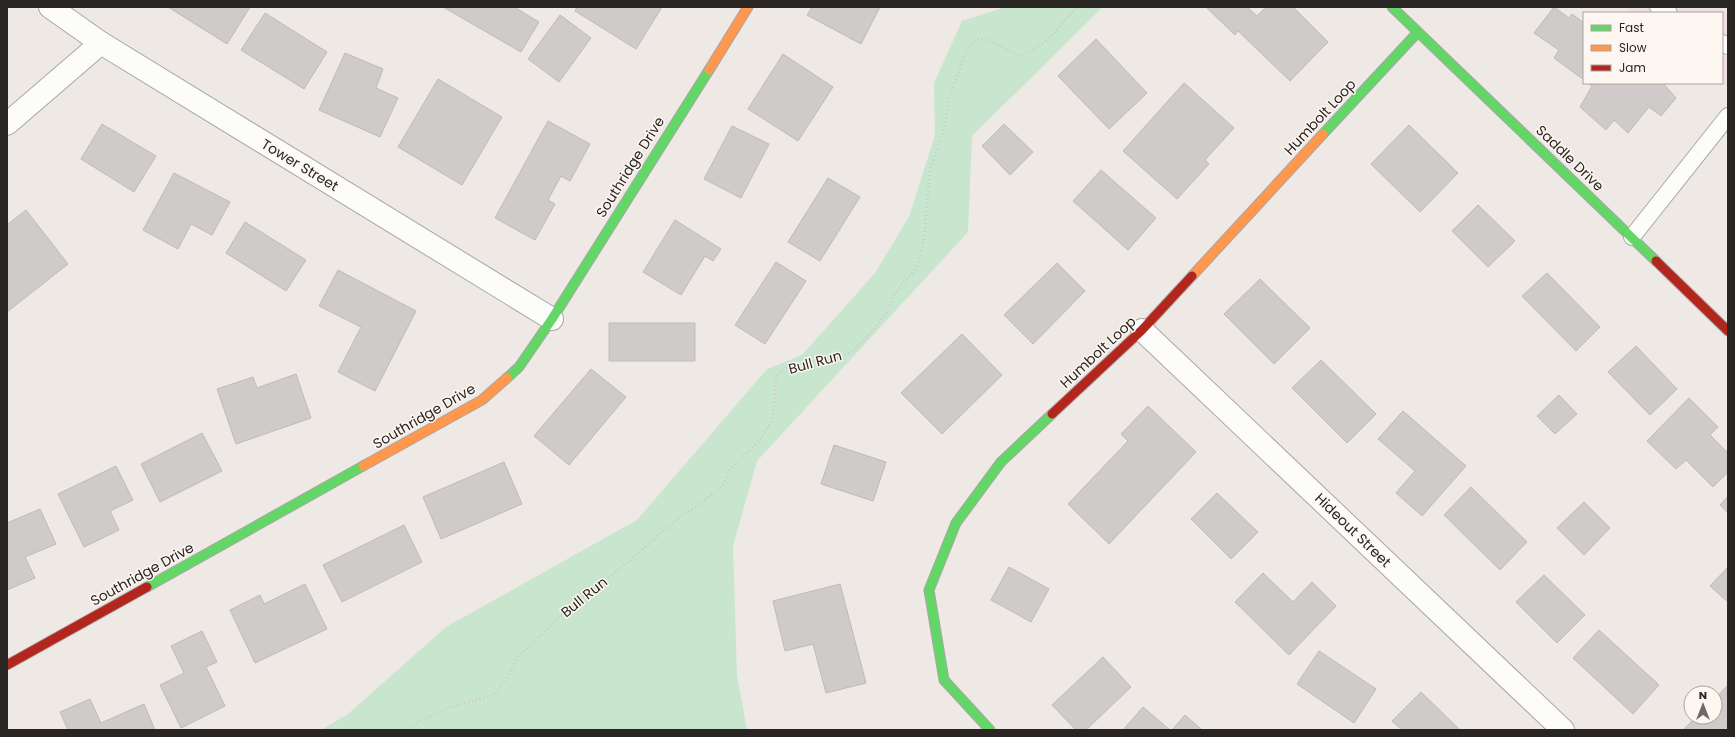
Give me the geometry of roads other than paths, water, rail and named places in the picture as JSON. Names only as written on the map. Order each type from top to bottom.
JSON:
[{"type":"street","name":"Tower Street","points":[[50,7],[101,43],[552,320]]},
{"type":"street","name":"Southridge Drive","points":[[7,665],[482,400],[520,367],[552,320],[748,7]]},
{"type":"street","name":"Saddle Drive","points":[[1392,7],[1728,331]]},
{"type":"street","name":"Humbolt Loop","points":[[990,730],[944,680],[929,590],[956,523],[1001,462],[1142,330],[1418,32]]},
{"type":"street","points":[[7,124],[101,43]]},
{"type":"street","name":"Hideout Street","points":[[1142,330],[1563,730]]},
{"type":"lane","points":[[1658,7],[1667,12]]},
{"type":"lane","points":[[1632,237],[1728,116]]}]
